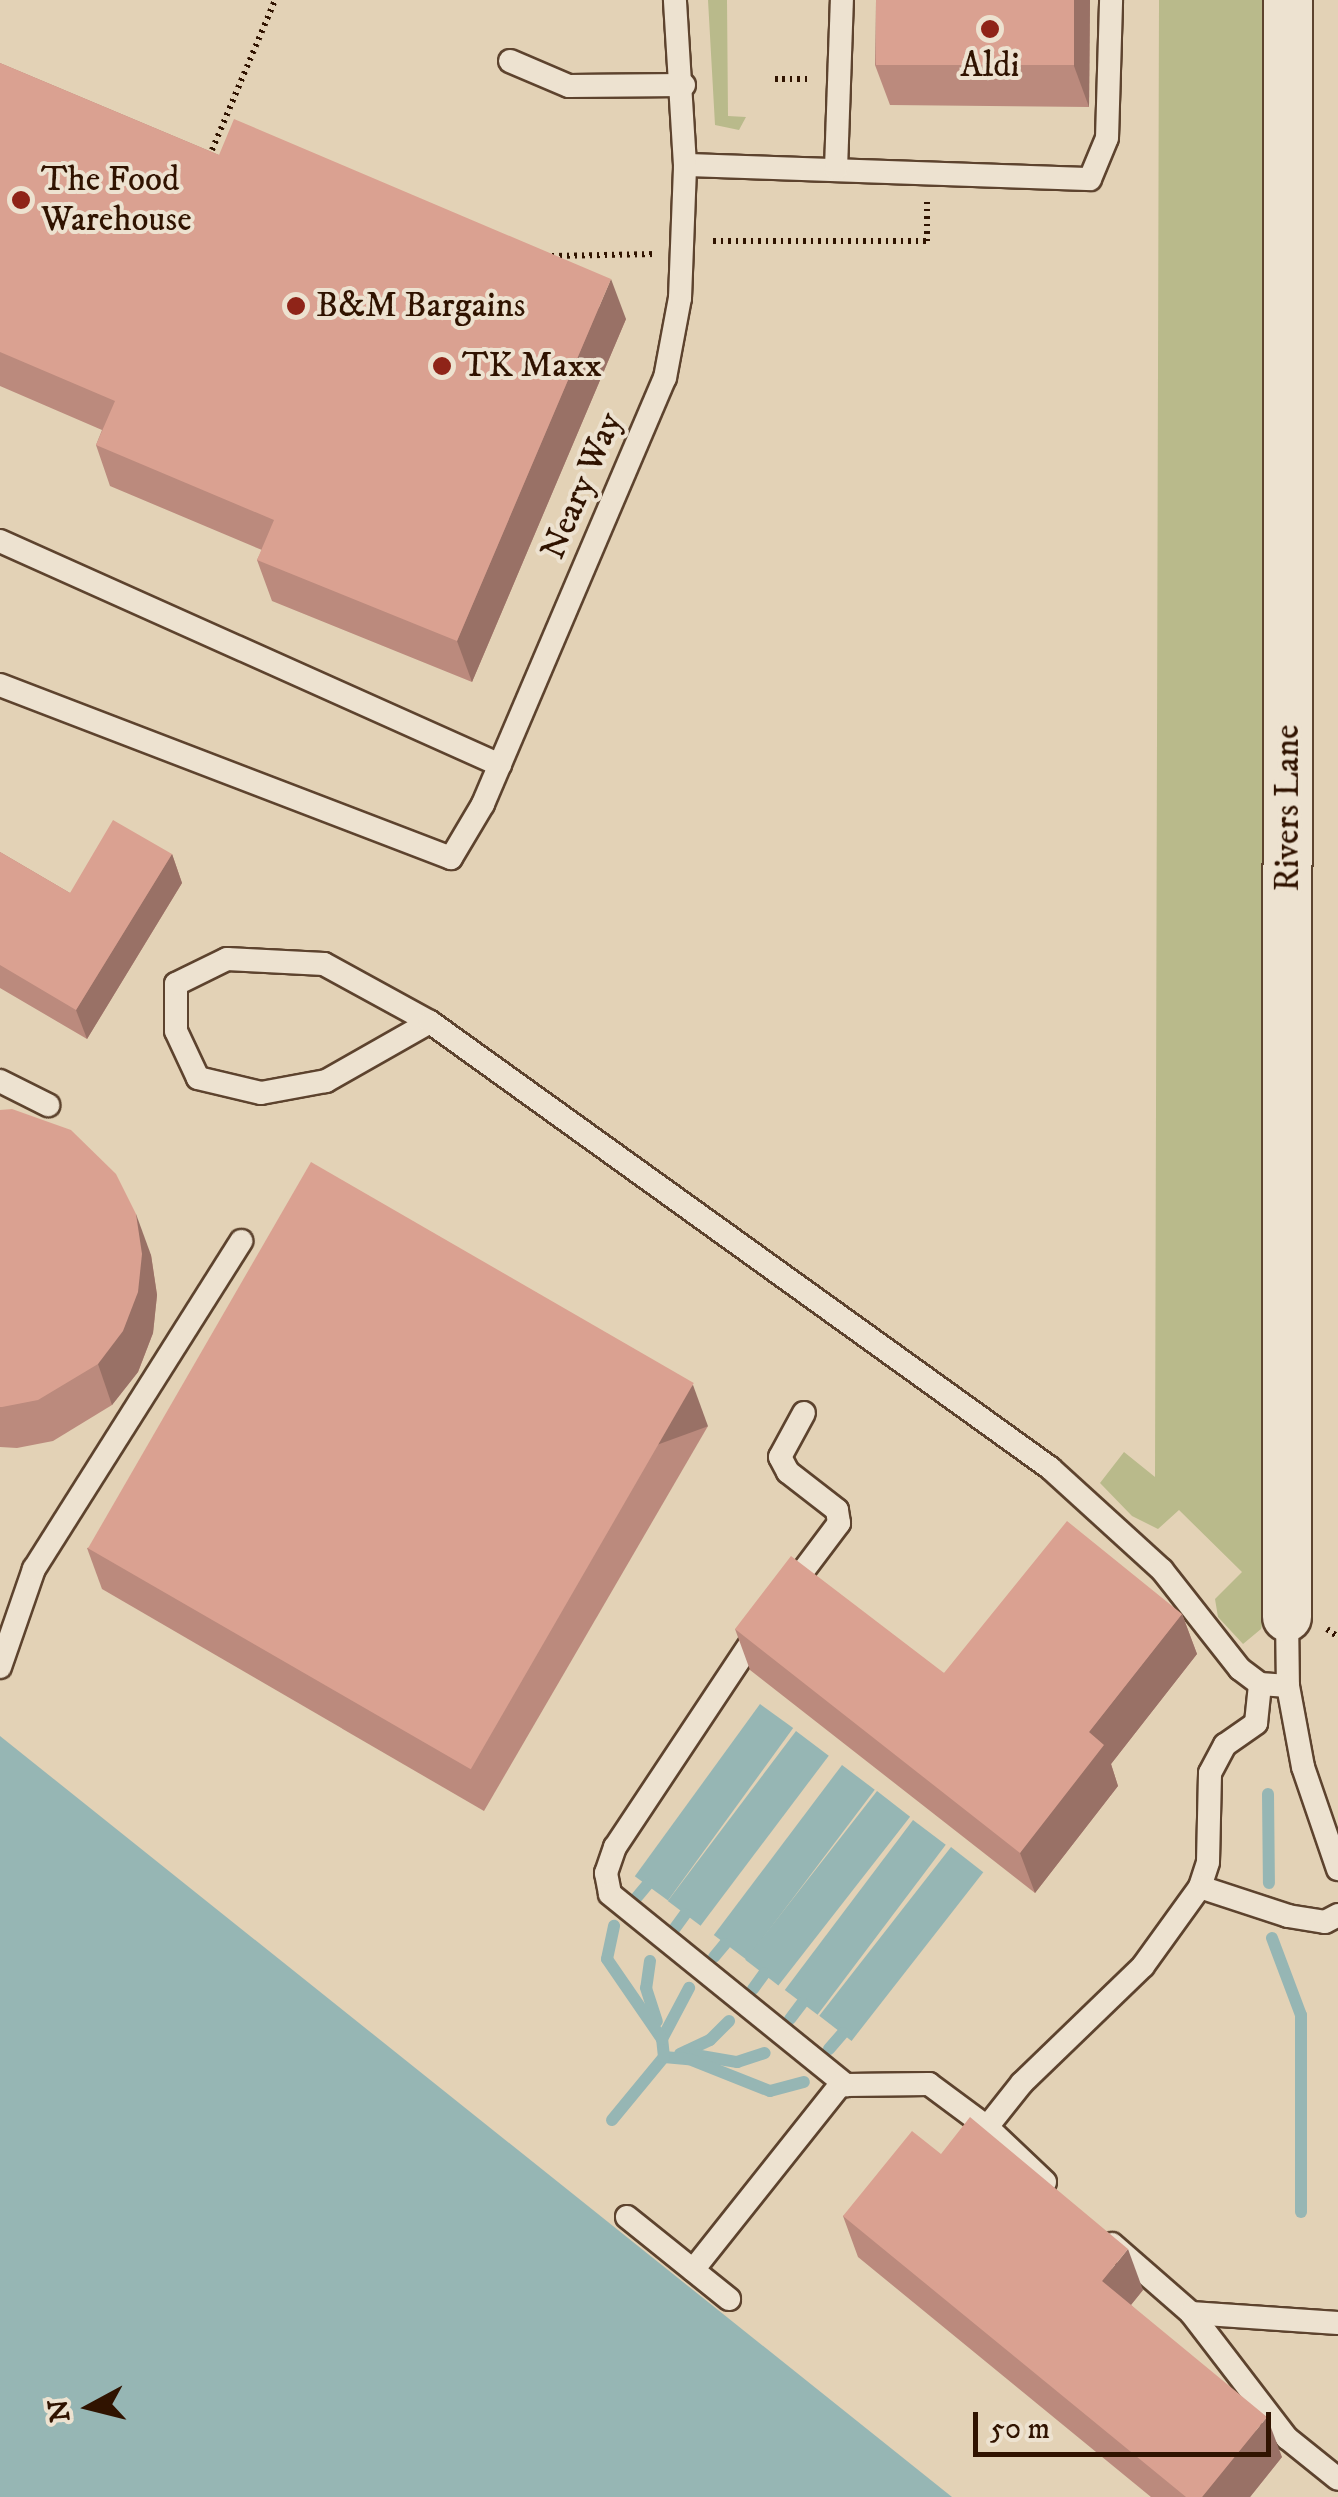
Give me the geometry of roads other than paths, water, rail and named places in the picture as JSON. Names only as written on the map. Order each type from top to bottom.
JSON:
[{"type":"street","name":"Rivers Lane","points":[[1287,1616],[1288,0]]},
{"type":"lane","name":"Neary Way","points":[[0,684],[451,858],[483,804],[665,378],[682,254],[685,165],[684,85],[676,0]]},
{"type":"lane","points":[[836,169],[842,0]]},
{"type":"lane","points":[[685,165],[1090,179],[1106,138],[1111,0]]},
{"type":"lane","points":[[510,61],[569,86],[684,85]]},
{"type":"lane","points":[[0,541],[500,765]]},
{"type":"lane","points":[[430,1022],[326,1082],[261,1094],[198,1078],[176,1031],[176,984],[227,959],[324,964],[430,1022],[1050,1468],[1162,1570],[1240,1669],[1260,1684],[1288,1686]]},
{"type":"lane","points":[[0,1081],[48,1105]]},
{"type":"lane","points":[[0,1666],[34,1570],[241,1241]]},
{"type":"lane","points":[[804,1414],[780,1456],[788,1472],[837,1510],[839,1523],[728,1673],[606,1872],[617,1904],[842,2082],[861,2089],[929,2084],[986,2127],[1069,2204]]},
{"type":"lane","points":[[1287,1616],[1288,1686],[1303,1767],[1338,1869]]},
{"type":"lane","points":[[986,2127],[1022,2083],[1143,1966],[1200,1887],[1208,1862],[1210,1773],[1225,1746],[1256,1723],[1260,1684]]},
{"type":"lane","points":[[1200,1887],[1288,1916],[1325,1922],[1338,1915]]},
{"type":"lane","points":[[693,2270],[842,2082]]},
{"type":"lane","points":[[627,2218],[729,2299]]},
{"type":"lane","points":[[1097,2230],[1190,2314],[1288,2438],[1338,2479]]},
{"type":"lane","points":[[1190,2314],[1338,2323]]},
{"type":"water","points":[[760,1704],[793,1728],[668,1900],[635,1876]]},
{"type":"water","points":[[796,1731],[829,1756],[701,1926],[668,1901]]},
{"type":"water","points":[[0,1736],[952,2497],[0,2497]]},
{"type":"water","points":[[842,1765],[875,1790],[747,1960],[714,1935]]},
{"type":"water","points":[[877,1791],[910,1817],[778,1985],[745,1960]]},
{"type":"water","points":[[913,1820],[946,1845],[818,2015],[785,1990]]},
{"type":"water","points":[[951,1847],[983,1872],[852,2041],[819,2016]]},
{"type":"waterway","points":[[1268,1794],[1269,1883]]},
{"type":"waterway","points":[[637,1897],[647,1885]]},
{"type":"waterway","points":[[675,1928],[685,1914]]},
{"type":"waterway","points":[[612,2120],[664,2057],[662,2039],[607,1959],[614,1926]]},
{"type":"waterway","points":[[1272,1938],[1301,2015],[1301,2212]]},
{"type":"waterway","points":[[714,1957],[725,1944]]},
{"type":"waterway","points":[[650,1961],[646,1988],[657,2021]]},
{"type":"waterway","points":[[753,1989],[764,1974]]},
{"type":"waterway","points":[[662,2039],[689,1988]]},
{"type":"waterway","points":[[790,2019],[802,2003]]},
{"type":"waterway","points":[[680,2054],[710,2040],[729,2021]]},
{"type":"waterway","points":[[829,2049],[843,2033]]},
{"type":"waterway","points":[[695,2055],[737,2062],[765,2053]]},
{"type":"waterway","points":[[664,2057],[689,2059],[770,2091],[804,2082]]},
{"type":"place","name":"Aldi","points":[[990,29]]},
{"type":"place","name":"The Food Warehouse","points":[[21,200]]},
{"type":"place","name":"B&M Bargains","points":[[296,306]]},
{"type":"place","name":"TK Maxx","points":[[442,366]]}]
